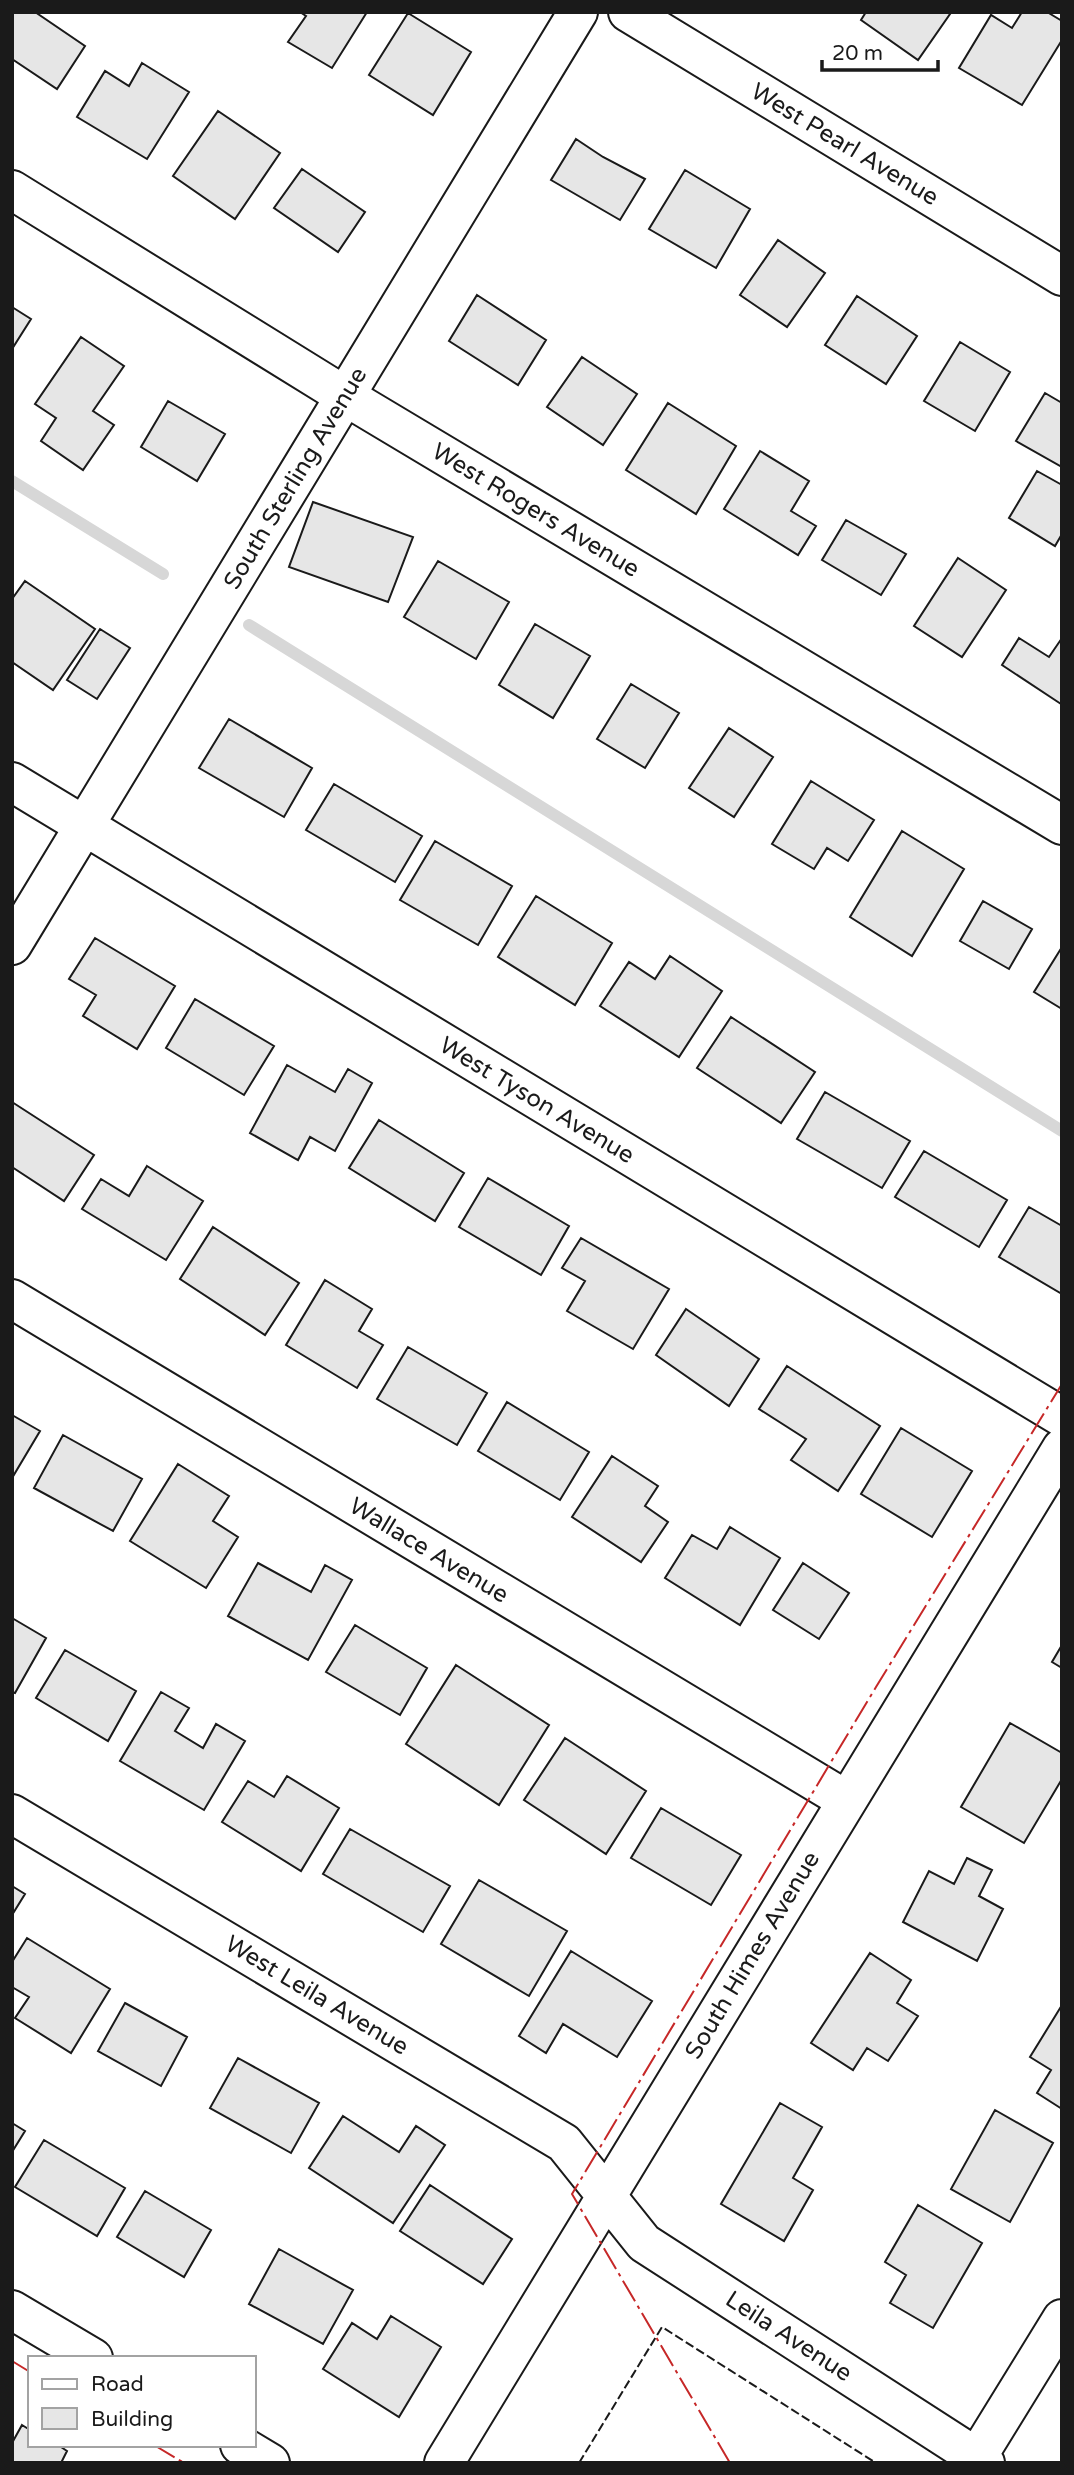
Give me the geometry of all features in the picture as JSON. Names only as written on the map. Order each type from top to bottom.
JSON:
[{"type":"street","name":"South Sterling Avenue","points":[[12,945],[578,12]]},
{"type":"street","name":"West Pearl Avenue","points":[[628,12],[1062,276]]},
{"type":"street","name":"West Rogers Avenue","points":[[12,190],[345,396],[1062,825]]},
{"type":"street","name":"West Tyson Avenue","points":[[12,782],[1062,1417]]},
{"type":"street","name":"Wallace Avenue","points":[[12,1299],[846,1800]]},
{"type":"street","name":"South Himes Avenue","points":[[444,2463],[1062,1448]]},
{"type":"street","name":"West Leila Avenue","points":[[12,1814],[564,2143],[605,2195]]},
{"type":"street","name":"Leila Avenue","points":[[605,2195],[644,2243],[981,2460]]},
{"type":"street","points":[[12,2310],[90,2356]]},
{"type":"street","points":[[981,2460],[1062,2319]]},
{"type":"street","points":[[243,2447],[270,2463]]},
{"type":"building","points":[[13,12],[35,12],[85,46],[57,89],[12,59]]},
{"type":"building","points":[[300,12],[367,12],[332,68],[288,42],[306,16]]},
{"type":"building","points":[[866,12],[950,14],[918,60],[861,20]]},
{"type":"building","points":[[1022,12],[1047,12],[1062,21],[1062,40],[1022,105],[959,68],[991,15],[1012,28]]},
{"type":"building","points":[[408,13],[471,52],[433,115],[369,75]]},
{"type":"building","points":[[142,63],[189,92],[147,159],[77,117],[105,71],[129,86]]},
{"type":"building","points":[[218,111],[280,153],[235,219],[173,176]]},
{"type":"building","points":[[576,139],[645,179],[620,220],[551,180]]},
{"type":"building","points":[[302,169],[365,212],[338,252],[274,208]]},
{"type":"building","points":[[685,170],[750,209],[716,268],[649,229]]},
{"type":"building","points":[[778,240],[825,273],[787,327],[740,295]]},
{"type":"building","points":[[477,295],[546,340],[518,385],[449,341]]},
{"type":"building","points":[[857,296],[917,336],[886,384],[825,345]]},
{"type":"building","points":[[12,307],[31,319],[12,349]]},
{"type":"building","points":[[81,337],[124,366],[93,411],[114,425],[83,470],[41,441],[56,418],[35,404]]},
{"type":"building","points":[[960,342],[1010,372],[975,431],[924,401]]},
{"type":"building","points":[[582,357],[637,394],[603,445],[547,407]]},
{"type":"building","points":[[1045,393],[1062,403],[1062,467],[1016,441]]},
{"type":"building","points":[[168,401],[225,434],[197,481],[141,447]]},
{"type":"building","points":[[668,403],[736,446],[696,514],[626,470]]},
{"type":"building","points":[[760,451],[809,481],[791,511],[816,526],[798,555],[724,509]]},
{"type":"building","points":[[1037,471],[1062,485],[1062,534],[1055,546],[1009,518]]},
{"type":"building","points":[[313,502],[413,537],[388,602],[289,567]]},
{"type":"building","points":[[846,520],[906,554],[881,595],[822,560]]},
{"type":"building","points":[[958,558],[1006,590],[962,657],[914,626]]},
{"type":"building","points":[[438,561],[509,602],[476,659],[404,617]]},
{"type":"building","points":[[25,581],[95,629],[53,690],[12,662],[12,599]]},
{"type":"building","points":[[535,624],[590,656],[553,718],[499,685]]},
{"type":"building","points":[[100,629],[130,648],[97,699],[67,680]]},
{"type":"building","points":[[1019,638],[1049,657],[1062,638],[1061,704],[1002,665]]},
{"type":"building","points":[[631,684],[679,713],[645,768],[597,739]]},
{"type":"building","points":[[229,719],[312,768],[284,817],[199,768]]},
{"type":"building","points":[[729,728],[773,757],[734,817],[689,788]]},
{"type":"building","points":[[811,781],[874,820],[848,861],[827,848],[814,869],[772,844]]},
{"type":"building","points":[[334,784],[422,836],[395,882],[306,830]]},
{"type":"building","points":[[902,831],[964,869],[912,956],[850,917]]},
{"type":"building","points":[[435,841],[512,886],[478,945],[400,900]]},
{"type":"building","points":[[536,896],[612,943],[575,1005],[498,957]]},
{"type":"building","points":[[983,901],[1032,929],[1009,969],[960,941]]},
{"type":"building","points":[[95,938],[175,986],[137,1049],[83,1016],[96,995],[69,979]]},
{"type":"building","points":[[1062,947],[1062,1009],[1034,992]]},
{"type":"building","points":[[670,956],[722,991],[679,1057],[600,1006],[629,962],[655,979]]},
{"type":"building","points":[[195,999],[274,1046],[244,1095],[166,1048]]},
{"type":"building","points":[[731,1017],[815,1072],[781,1123],[697,1068]]},
{"type":"building","points":[[287,1065],[335,1092],[348,1069],[372,1083],[335,1151],[310,1137],[298,1160],[250,1133]]},
{"type":"building","points":[[825,1092],[910,1141],[882,1188],[797,1139]]},
{"type":"building","points":[[12,1102],[94,1155],[64,1201],[12,1167]]},
{"type":"building","points":[[379,1120],[464,1173],[435,1221],[349,1168]]},
{"type":"building","points":[[924,1151],[1007,1200],[979,1247],[895,1197]]},
{"type":"building","points":[[147,1166],[203,1201],[166,1260],[82,1209],[101,1179],[129,1196]]},
{"type":"building","points":[[488,1178],[569,1226],[541,1275],[459,1227]]},
{"type":"building","points":[[1029,1207],[1062,1226],[1062,1294],[999,1257]]},
{"type":"building","points":[[213,1227],[299,1283],[265,1335],[180,1279]]},
{"type":"building","points":[[581,1238],[669,1289],[633,1349],[567,1311],[585,1281],[562,1268]]},
{"type":"building","points":[[325,1280],[372,1309],[359,1331],[383,1345],[357,1388],[286,1345]]},
{"type":"building","points":[[686,1309],[759,1359],[729,1406],[656,1355]]},
{"type":"building","points":[[408,1347],[487,1393],[457,1445],[377,1399]]},
{"type":"building","points":[[787,1366],[880,1426],[838,1491],[791,1460],[806,1439],[759,1409]]},
{"type":"building","points":[[507,1402],[589,1452],[560,1500],[478,1451]]},
{"type":"building","points":[[12,1415],[40,1431],[12,1478]]},
{"type":"building","points":[[901,1428],[972,1471],[932,1537],[861,1494]]},
{"type":"building","points":[[63,1435],[142,1479],[113,1531],[34,1488]]},
{"type":"building","points":[[612,1456],[658,1486],[645,1506],[668,1522],[641,1562],[572,1517]]},
{"type":"building","points":[[178,1464],[229,1496],[213,1521],[238,1537],[206,1588],[130,1541]]},
{"type":"building","points":[[730,1527],[780,1558],[740,1625],[665,1578],[692,1535],[717,1549]]},
{"type":"building","points":[[258,1563],[311,1592],[325,1565],[352,1580],[308,1660],[228,1616]]},
{"type":"building","points":[[803,1563],[849,1593],[819,1639],[773,1610]]},
{"type":"building","points":[[12,1618],[46,1638],[15,1693],[12,1692]]},
{"type":"building","points":[[355,1625],[427,1668],[400,1715],[326,1672]]},
{"type":"building","points":[[1062,1645],[1062,1668],[1052,1662]]},
{"type":"building","points":[[65,1650],[136,1691],[108,1741],[36,1698]]},
{"type":"building","points":[[456,1665],[549,1725],[499,1805],[406,1744]]},
{"type":"building","points":[[161,1692],[189,1708],[175,1731],[203,1748],[216,1724],[245,1741],[204,1810],[120,1761]]},
{"type":"building","points":[[1010,1723],[1062,1753],[1062,1779],[1024,1843],[961,1807]]},
{"type":"building","points":[[565,1738],[646,1791],[606,1854],[524,1800]]},
{"type":"building","points":[[287,1776],[339,1808],[301,1871],[222,1822],[248,1781],[274,1797]]},
{"type":"building","points":[[661,1808],[741,1855],[711,1905],[631,1858]]},
{"type":"building","points":[[350,1829],[450,1886],[423,1932],[323,1874]]},
{"type":"building","points":[[967,1858],[992,1870],[979,1896],[1003,1909],[977,1961],[903,1922],[929,1871],[954,1884]]},
{"type":"building","points":[[479,1880],[567,1931],[529,1996],[441,1944]]},
{"type":"building","points":[[12,1886],[25,1894],[12,1915]]},
{"type":"building","points":[[27,1938],[110,1989],[71,2053],[15,2018],[29,1997],[12,1987],[12,1962]]},
{"type":"building","points":[[571,1951],[652,2001],[617,2057],[563,2024],[546,2053],[519,2036]]},
{"type":"building","points":[[870,1953],[911,1980],[897,2003],[918,2016],[888,2061],[867,2048],[853,2070],[811,2043]]},
{"type":"building","points":[[125,2003],[187,2037],[161,2086],[98,2051]]},
{"type":"building","points":[[1062,2005],[1062,2109],[1037,2093],[1051,2070],[1030,2057]]},
{"type":"building","points":[[238,2058],[319,2103],[291,2153],[210,2108]]},
{"type":"building","points":[[780,2103],[822,2127],[793,2178],[813,2190],[784,2241],[721,2204]]},
{"type":"building","points":[[995,2110],[1053,2143],[1010,2222],[951,2189]]},
{"type":"building","points":[[343,2116],[399,2152],[416,2126],[445,2145],[393,2223],[309,2168]]},
{"type":"building","points":[[12,2123],[25,2131],[12,2152]]},
{"type":"building","points":[[44,2140],[125,2188],[97,2236],[15,2187]]},
{"type":"building","points":[[430,2185],[512,2239],[483,2284],[400,2231]]},
{"type":"building","points":[[145,2191],[211,2230],[184,2277],[117,2237]]},
{"type":"building","points":[[918,2205],[982,2243],[933,2328],[890,2303],[906,2275],[885,2262]]},
{"type":"building","points":[[279,2249],[353,2290],[323,2344],[249,2304]]},
{"type":"building","points":[[391,2316],[441,2347],[399,2417],[323,2369],[352,2323],[377,2339]]},
{"type":"building","points":[[22,2425],[28,2429],[28,2447],[61,2447],[67,2451],[61,2463],[12,2463],[12,2443]]},
{"type":"waterway","points":[[12,481],[163,574]]},
{"type":"waterway","points":[[249,625],[1062,1131]]},
{"type":"fence","points":[[579,2463],[662,2327],[876,2463]]},
{"type":"power","points":[[730,2463],[572,2194],[876,1687],[1062,1384]]},
{"type":"power","points":[[12,2361],[28,2371]]},
{"type":"power","points":[[157,2447],[184,2463]]}]
